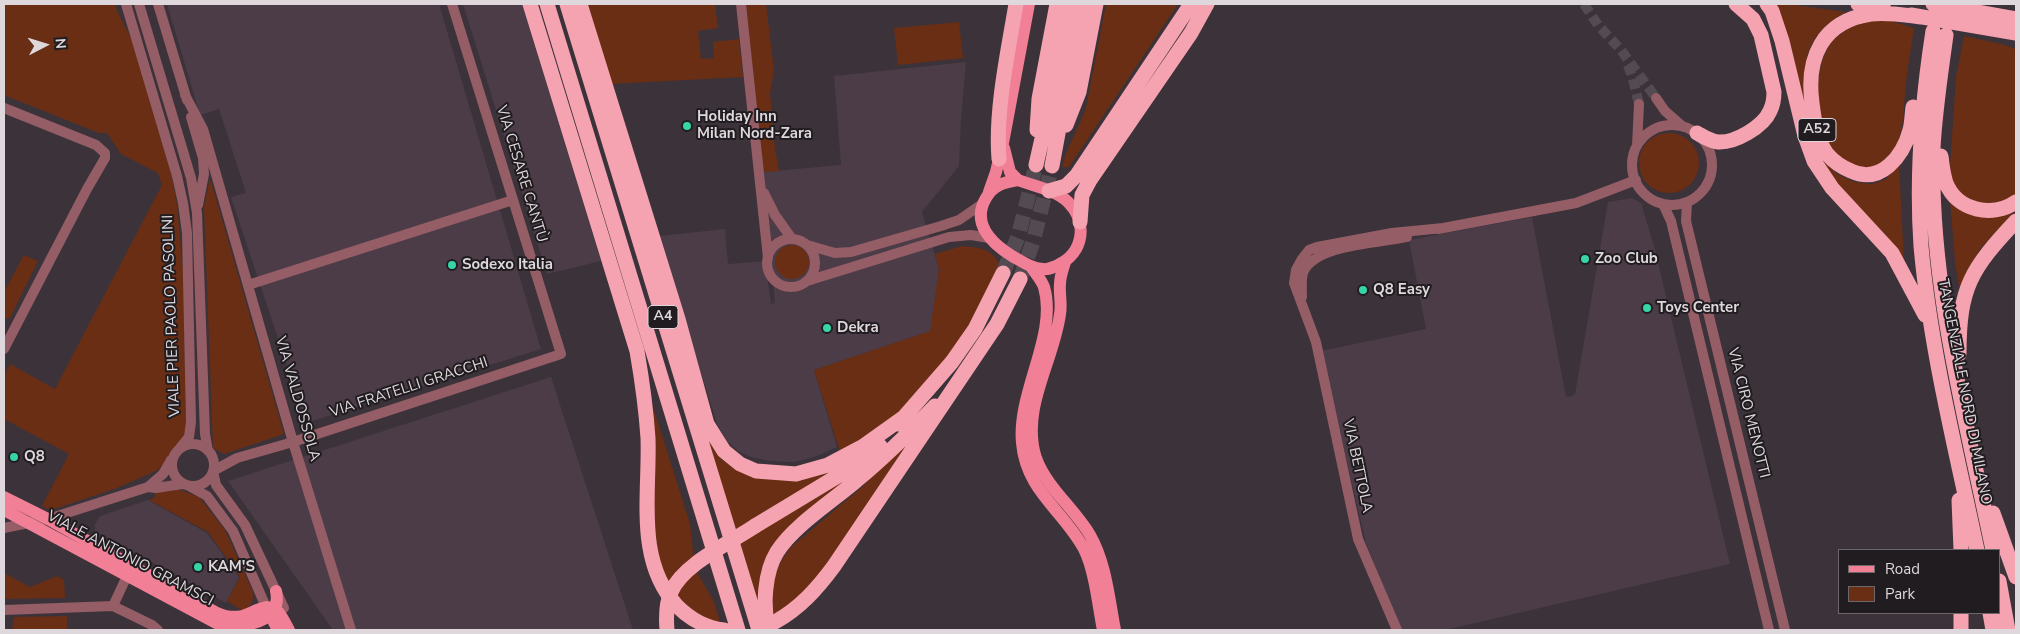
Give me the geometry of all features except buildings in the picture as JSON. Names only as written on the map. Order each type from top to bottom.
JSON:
[{"type":"highway","points":[[530,4],[637,351],[646,406],[648,533],[655,569],[666,591],[682,611],[700,623],[724,630]]},
{"type":"highway","name":"A4","points":[[547,4],[738,630]]},
{"type":"highway","name":"A4","points":[[567,4],[759,630]]},
{"type":"highway","points":[[580,4],[678,319],[707,424],[724,451],[740,464],[756,471],[796,474],[828,465],[862,447],[904,417]]},
{"type":"highway","points":[[999,159],[997,139],[1006,60],[1016,4]]},
{"type":"highway","points":[[1057,4],[1039,99],[1038,158],[1069,4]]},
{"type":"highway","points":[[1082,4],[1054,159],[1079,92],[1096,4]]},
{"type":"highway","points":[[1049,192],[1066,186],[1077,175],[1191,4]]},
{"type":"highway","points":[[1080,222],[1082,195],[1090,180],[1191,33],[1207,4]]},
{"type":"highway","points":[[1690,130],[1710,140],[1719,142],[1730,140],[1747,133],[1762,123],[1772,107],[1774,92],[1761,35],[1753,19],[1736,4]]},
{"type":"highway","name":"A52","points":[[1767,4],[1772,11],[1782,41],[1805,136],[1814,161],[1832,188],[1892,253],[1931,326]]},
{"type":"highway","points":[[1858,4],[1920,17],[2016,33]]},
{"type":"highway","points":[[1932,4],[2016,19]]},
{"type":"highway","name":"A52","points":[[1920,17],[1883,13],[1864,15],[1835,28],[1825,38],[1815,54],[1811,94],[1814,119],[1826,152],[1838,166],[1857,174],[1870,176],[1881,173],[1891,164],[1910,130],[1914,101],[1927,74]]},
{"type":"highway","points":[[1981,28],[2016,41]]},
{"type":"highway","name":"TANGENZIALE NORD DI MILANO","points":[[1977,549],[1931,326],[1921,244],[1920,138],[1927,74],[1940,33],[1933,147],[1937,244],[1946,323],[1993,549]]},
{"type":"highway","points":[[1937,102],[1942,168],[1946,183],[1953,194],[1960,201],[1979,210],[2002,209],[2016,202]]},
{"type":"highway","points":[[1962,403],[1959,324],[1965,295],[1971,276],[1979,262],[2016,221]]},
{"type":"highway","points":[[667,630],[667,605],[671,592],[678,580],[687,571],[755,526],[856,465],[880,446],[952,362],[974,329],[1003,273]]},
{"type":"highway","points":[[960,380],[893,449],[803,524],[777,552],[764,604],[772,626],[811,596],[834,566],[960,380],[997,324],[1020,279]]},
{"type":"highway","name":"A52","points":[[1954,438],[1961,549]]},
{"type":"highway","points":[[1976,464],[2016,577]]},
{"type":"highway","points":[[2000,586],[2008,630]]},
{"type":"highway","points":[[1961,614],[1961,630]]},
{"type":"highway","points":[[1990,614],[1993,630]]},
{"type":"main road","points":[[1029,4],[1003,143],[989,193],[982,204],[980,217],[982,226],[989,238],[1002,249],[1032,268],[1043,285],[1047,303],[1047,324],[1032,372],[1023,415],[1021,442],[1024,459],[1037,487],[1077,537],[1084,550],[1091,571],[1102,630]]},
{"type":"main road","points":[[1003,143],[1005,159],[1010,172],[1018,180],[1066,200],[1080,222],[1080,240],[1075,250],[1065,262],[1060,282],[1061,313],[1051,354],[1034,404],[1032,442],[1041,470],[1054,490],[1089,533],[1098,552],[1115,630]]},
{"type":"main road","points":[[989,193],[1007,182],[1018,180]]},
{"type":"main road","points":[[1032,268],[1047,270],[1065,262]]},
{"type":"main road","name":"VIALE ANTONIO GRAMSCI","points":[[4,497],[48,519],[219,614],[237,617],[270,610]]},
{"type":"main road","name":"VIALE ANTONIO GRAMSCI","points":[[4,510],[218,624],[229,629],[243,630]]},
{"type":"main road","points":[[218,624],[240,626],[256,622],[278,601],[276,591]]},
{"type":"main road","points":[[270,610],[278,630]]},
{"type":"main road","points":[[270,610],[280,614],[289,630]]},
{"type":"main road","points":[[270,610],[297,630]]},
{"type":"street","name":"VIALE PIER PAOLO PASOLINI","points":[[139,4],[191,178],[197,213],[205,434],[210,453]]},
{"type":"street","name":"VIALE PIER PAOLO PASOLINI","points":[[158,4],[203,158],[204,174],[197,213]]},
{"type":"street","name":"VIA CESARE CANTÙ","points":[[452,4],[561,354]]},
{"type":"street","points":[[741,4],[768,258],[767,265],[770,273],[780,285],[796,287],[807,281],[949,237],[971,235],[989,238]]},
{"type":"street","name":"VIALE PIER PAOLO PASOLINI","points":[[124,5],[177,176],[187,233],[191,422],[189,436],[180,448]]},
{"type":"street","name":"VIALE PIER PAOLO PASOLINI","points":[[186,95],[203,129],[216,176]]},
{"type":"street","points":[[1639,104],[1636,147],[1633,160],[1636,180],[1647,196],[1664,204],[1687,202],[1704,190],[1712,170],[1710,151],[1702,138],[1672,119],[1656,98]]},
{"type":"street","points":[[4,108],[96,146],[105,154],[104,162],[87,189],[4,349]]},
{"type":"street","points":[[1636,147],[1644,136],[1658,127],[1671,125],[1690,130]]},
{"type":"street","name":"VIA VALDOSSOLA","points":[[216,176],[293,442],[351,630]]},
{"type":"street","name":"VIA BETTOLA","points":[[1397,630],[1358,538],[1316,342],[1302,303],[1304,272],[1319,255],[1327,252],[1576,203],[1636,180]]},
{"type":"street","points":[[760,187],[775,215],[792,239],[836,253],[851,252],[959,220],[982,204]]},
{"type":"street","points":[[248,285],[513,200]]},
{"type":"street","name":"VIA CIRO MENOTTI","points":[[1687,202],[1686,221],[1785,630]]},
{"type":"street","name":"VIA CIRO MENOTTI","points":[[1664,204],[1671,221],[1769,630]]},
{"type":"street","points":[[768,258],[777,244],[792,239]]},
{"type":"street","points":[[807,245],[814,254],[815,264],[813,274],[807,281]]},
{"type":"street","name":"VIA FRATELLI GRACCHI","points":[[213,471],[237,458],[293,442],[561,354]]},
{"type":"street","points":[[4,528],[48,519],[148,487],[163,474],[180,448],[196,444],[210,453],[214,463],[213,471],[210,478],[203,484],[148,487]]},
{"type":"street","name":"VIA FRATELLI GRACCHI","points":[[210,453],[224,458],[237,458]]},
{"type":"street","points":[[172,460],[173,473],[185,485],[207,496],[233,531],[270,610]]},
{"type":"street","points":[[213,471],[216,485],[245,525],[276,591]]},
{"type":"street","points":[[113,606],[127,576]]},
{"type":"street","points":[[4,610],[113,606],[152,625],[158,630]]},
{"type":"shaded area","points":[[167,4],[439,4],[541,349],[306,423],[231,197],[246,193],[219,109],[200,115]]},
{"type":"shaded area","points":[[463,4],[522,4],[601,261],[547,274]]},
{"type":"shaded area","points":[[966,62],[959,166],[922,212],[939,269],[931,331],[814,370],[837,447],[817,456],[795,462],[770,461],[739,452],[727,441],[717,424],[659,236],[725,229],[728,264],[765,261],[771,304],[775,303],[762,172],[841,165],[834,76]]},
{"type":"shaded area","points":[[1632,198],[1641,203],[1654,246],[1730,564],[1445,630],[1401,630],[1366,543],[1321,351],[1426,329],[1409,240],[1532,217],[1566,397],[1572,396],[1575,394],[1608,202]]},
{"type":"shaded area","points":[[551,377],[633,630],[333,630],[228,481]]},
{"type":"shaded area","points":[[148,500],[207,533],[239,577],[226,603],[95,531],[95,524],[100,516]]},
{"type":"green space","points":[[4,4],[115,4],[132,40],[172,177],[177,205],[183,271],[186,430],[183,439],[158,470],[117,488],[54,509],[47,509],[42,506],[69,454],[4,419],[4,377],[10,364],[55,389],[162,185],[158,173],[121,154],[107,133],[99,133],[4,95]]},
{"type":"green space","points":[[586,4],[715,4],[718,28],[698,31],[701,59],[714,58],[713,42],[739,39],[743,77],[611,84]]},
{"type":"green space","points":[[743,4],[766,4],[774,70],[770,93],[779,171],[762,172]]},
{"type":"green space","points":[[1106,4],[1178,4],[1069,167],[1062,167],[1086,108]]},
{"type":"green space","points":[[1774,4],[1846,12],[1823,28],[1811,46],[1805,68],[1803,96]]},
{"type":"green space","points":[[1866,19],[1887,20],[1914,28],[1906,84],[1903,123],[1898,141],[1887,159],[1880,165],[1862,169],[1844,162],[1836,155],[1829,144],[1819,115],[1818,84],[1820,69],[1831,43],[1843,32]]},
{"type":"green space","points":[[959,22],[963,58],[898,65],[894,28]]},
{"type":"green space","points":[[1964,36],[2016,49],[2016,195],[1991,206],[1964,198],[1951,181],[1950,167],[1956,77]]},
{"type":"green space","points":[[1669,133],[1686,138],[1694,146],[1699,163],[1694,180],[1686,188],[1669,193],[1652,188],[1644,180],[1639,163],[1644,146],[1652,138]]},
{"type":"green space","points":[[1819,156],[1837,174],[1854,182],[1871,184],[1885,180],[1899,164],[1904,262],[1885,234],[1837,186]]},
{"type":"green space","points":[[210,178],[284,434],[224,454],[213,448],[204,206]]},
{"type":"green space","points":[[1950,200],[2016,210],[1981,248],[1973,261],[1960,292],[1955,262]]},
{"type":"green space","points":[[792,245],[804,250],[809,262],[804,274],[792,279],[780,274],[775,262],[780,250]]},
{"type":"green space","points":[[962,246],[983,249],[993,255],[997,259],[1003,273],[969,326],[904,417],[840,452],[814,370],[930,331],[939,269],[935,254]]},
{"type":"green space","points":[[24,255],[38,261],[10,318],[5,319],[4,322],[4,292]]},
{"type":"green space","points":[[652,404],[690,524],[694,560],[698,574],[714,602],[720,622],[707,618],[686,605],[670,586],[659,563],[655,550]]},
{"type":"green space","points":[[926,423],[808,590],[772,617],[773,583],[779,565],[790,548],[862,487]]},
{"type":"green space","points":[[708,440],[723,461],[752,475],[880,456],[767,564],[757,600]]},
{"type":"green space","points":[[175,488],[199,497],[225,530],[253,594],[252,602],[243,611],[227,601],[240,577],[208,532],[149,500],[154,498],[156,493]]},
{"type":"green space","points":[[4,573],[30,587],[57,576],[64,580],[65,598],[4,599]]},
{"type":"green space","points":[[67,616],[67,630],[12,630],[14,617]]},
{"type":"tunnel","points":[[1584,4],[1598,25],[1621,50],[1656,98]]},
{"type":"tunnel","points":[[1628,65],[1639,104]]},
{"type":"tunnel","points":[[1003,273],[1018,237],[1036,165]]},
{"type":"tunnel","points":[[1020,279],[1033,242],[1052,166]]},
{"type":"place","name":"Holiday Inn Milan Nord-Zara","points":[[687,126]]},
{"type":"place","name":"Zoo Club","points":[[1585,259]]},
{"type":"place","name":"Sodexo Italia","points":[[452,265]]},
{"type":"place","name":"Q8 Easy","points":[[1363,290]]},
{"type":"place","name":"Toys Center","points":[[1647,308]]},
{"type":"place","name":"Dekra","points":[[827,328]]},
{"type":"place","name":"Q8","points":[[14,457]]},
{"type":"place","name":"KAM'S","points":[[198,567]]}]
